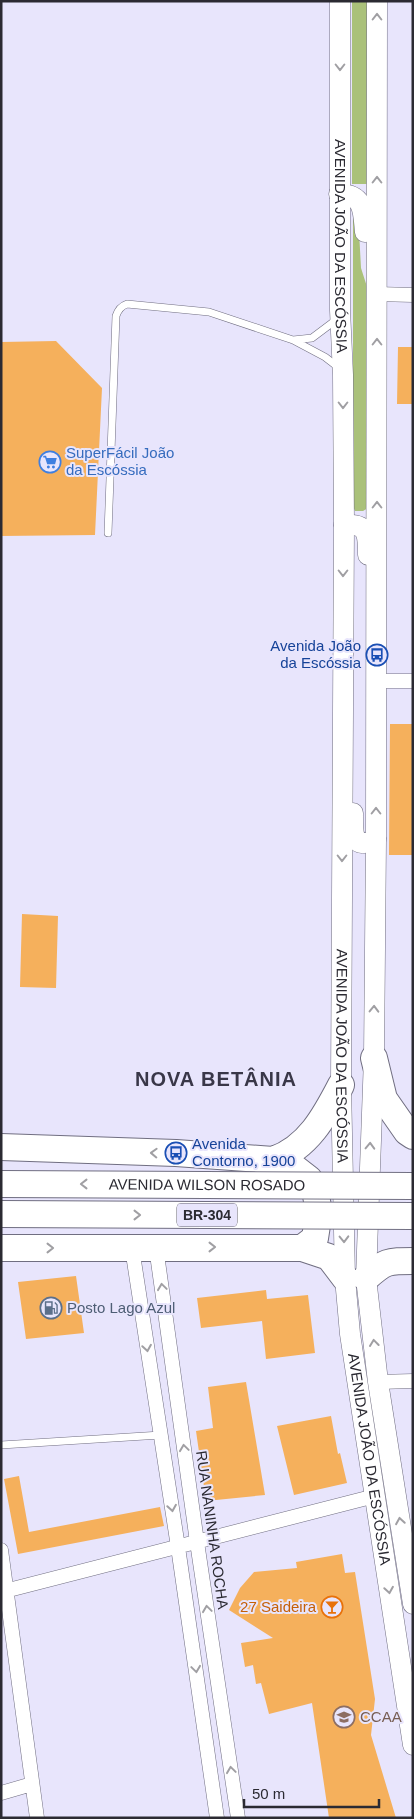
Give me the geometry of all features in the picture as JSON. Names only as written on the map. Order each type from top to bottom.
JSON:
[{"type":"highway","points":[[374,1058],[384,1099],[407,1132],[413,1136]]},
{"type":"highway","points":[[273,1160],[298,1147],[312,1133],[341,1085]]},
{"type":"highway","points":[[1,1147],[176,1153],[273,1160],[291,1165],[309,1179],[315,1190],[319,1212],[315,1238],[302,1248]]},
{"type":"highway","name":"AVENIDA WILSON ROSADO","points":[[1,1184],[413,1186]]},
{"type":"highway","name":"AVENIDA WILSON ROSADO","points":[[1,1214],[413,1216]]},
{"type":"highway","points":[[1,1248],[302,1248],[328,1257],[355,1278],[381,1264],[394,1261],[413,1261]]},
{"type":"main road","name":"AVENIDA JOÃO DA ESCÓSSIA","points":[[340,1],[339,194],[344,524],[341,1085],[355,1278],[378,1382],[412,1591]]},
{"type":"main road","name":"AVENIDA JOÃO DA ESCÓSSIA","points":[[377,1],[377,681],[374,1058],[350,1334],[413,1745]]},
{"type":"main road","points":[[339,194],[352,196],[361,204],[363,208],[366,246],[370,258],[376,266]]},
{"type":"main road","points":[[344,524],[356,524],[362,527],[366,533],[368,542],[368,582],[377,624]]},
{"type":"main road","points":[[343,722],[354,763],[354,837],[362,844],[376,839]]},
{"type":"street","points":[[377,294],[413,295]]},
{"type":"street","points":[[377,681],[413,680]]},
{"type":"street","points":[[144,1247],[161,1435],[217,1818]]},
{"type":"street","name":"RUA NANINHA ROCHA","points":[[144,1247],[197,1542],[238,1818]]},
{"type":"street","points":[[378,1382],[413,1381]]},
{"type":"street","points":[[4,1592],[375,1496]]},
{"type":"street","points":[[1,1550],[4,1592],[37,1818]]},
{"type":"street","points":[[1,1793],[32,1784]]},
{"type":"lane","points":[[108,532],[116,316],[120,308],[127,304],[209,312],[293,340],[325,357],[343,371]]},
{"type":"lane","points":[[293,340],[312,338],[340,317]]},
{"type":"lane","points":[[1,1445],[161,1435]]},
{"type":"green space","points":[[352,1],[368,1],[367,184],[352,184]]},
{"type":"green space","points":[[353,210],[358,212],[361,268],[369,293],[368,508],[363,511],[355,511],[353,506]]},
{"type":"building","name":"SuperFácil João da Escóssia","points":[[56,341],[102,388],[95,535],[1,536],[1,342]]},
{"type":"building","points":[[398,347],[413,347],[413,404],[397,404]]},
{"type":"building","points":[[390,724],[413,724],[413,855],[389,855]]},
{"type":"building","points":[[22,914],[58,916],[56,988],[20,987]]},
{"type":"building","name":"Posto Lago Azul","points":[[76,1276],[84,1333],[26,1339],[18,1282]]},
{"type":"building","points":[[266,1290],[267,1299],[308,1295],[315,1353],[266,1359],[262,1321],[201,1328],[197,1298]]},
{"type":"building","points":[[246,1382],[265,1495],[206,1501],[196,1431],[213,1428],[208,1387]]},
{"type":"building","points":[[331,1416],[338,1454],[340,1453],[347,1483],[294,1495],[277,1426]]},
{"type":"building","points":[[19,1476],[29,1532],[160,1507],[164,1526],[18,1554],[4,1479]]},
{"type":"building","points":[[342,1554],[345,1573],[355,1572],[375,1699],[371,1735],[396,1818],[329,1818],[312,1703],[269,1714],[261,1683],[256,1684],[253,1665],[245,1667],[241,1643],[273,1638],[229,1610],[240,1588],[254,1572],[297,1568],[296,1562]]},
{"type":"place","name":"SuperFácil João da Escóssia","points":[[50,462]]},
{"type":"place","name":"Avenida João da Escóssia","points":[[377,655]]},
{"type":"place","name":"Avenida Contorno, 1900","points":[[176,1153]]},
{"type":"place","name":"Posto Lago Azul","points":[[51,1308]]},
{"type":"place","name":"27 Saideira","points":[[332,1607]]},
{"type":"place","name":"CCAA","points":[[344,1717]]},
{"type":"district","name":"NOVA BETÂNIA","points":[[216,1079]]}]
